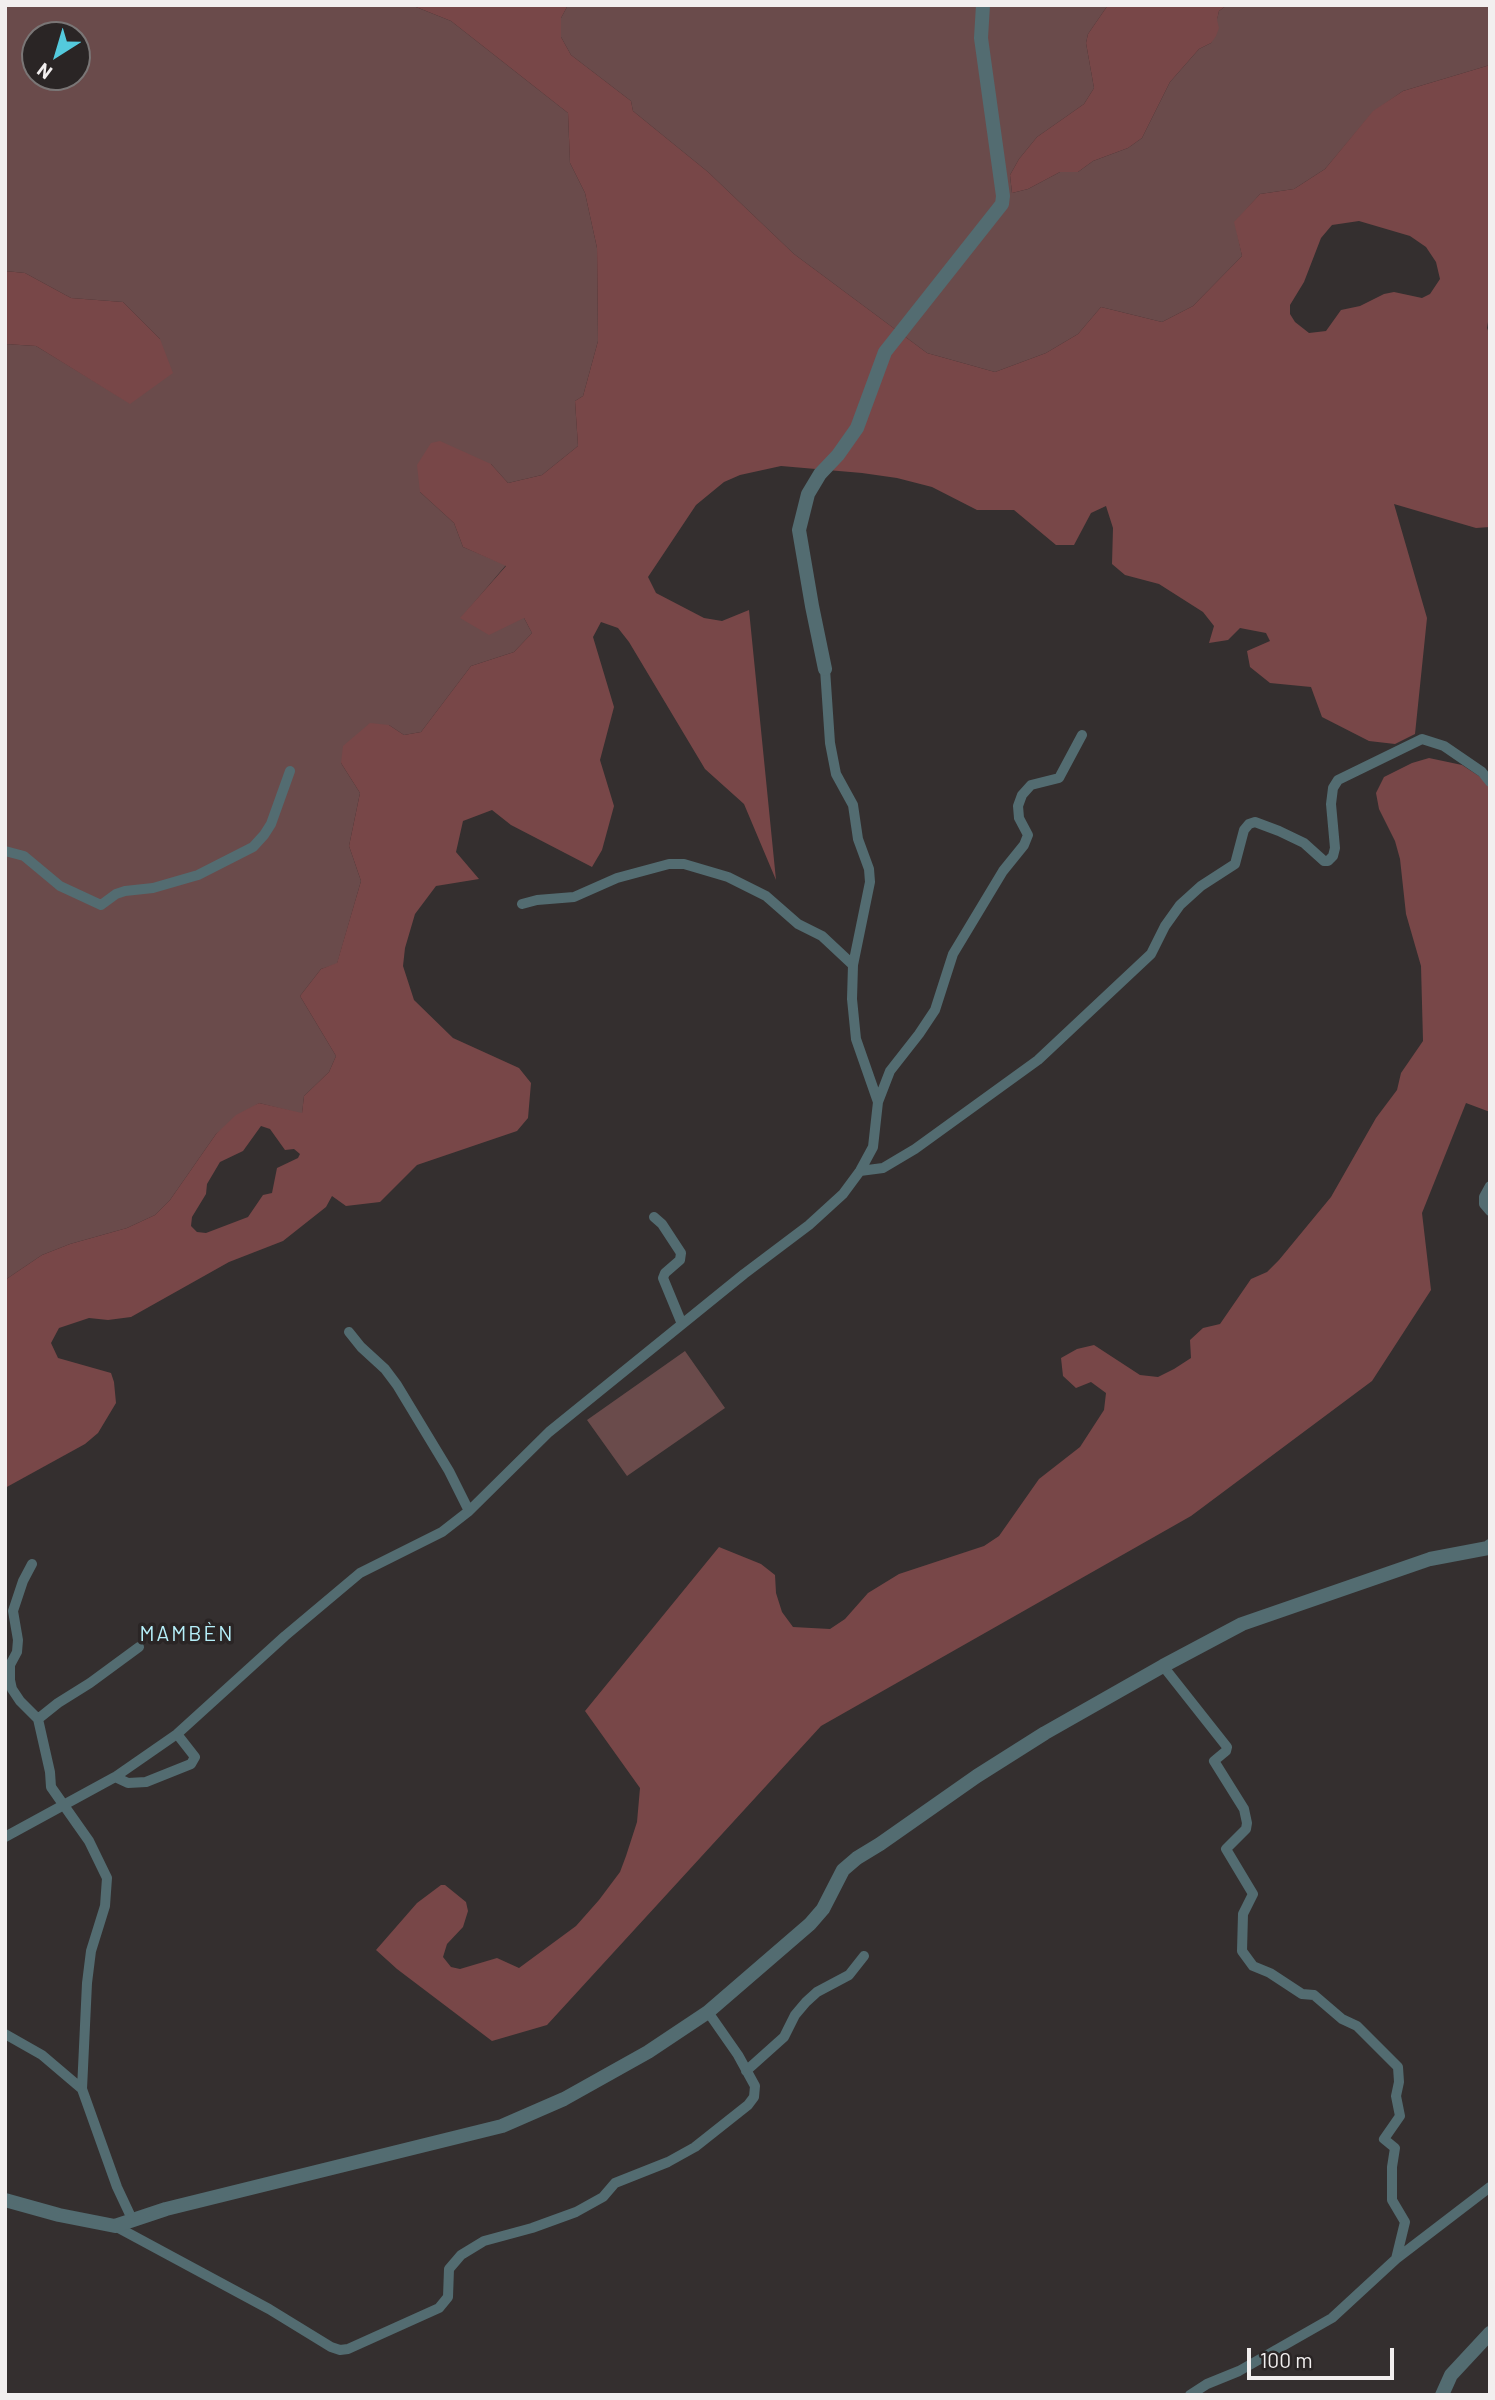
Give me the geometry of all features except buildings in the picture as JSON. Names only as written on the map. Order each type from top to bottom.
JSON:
[{"type":"street","points":[[878,1102],[856,1039],[852,999],[853,965],[870,882],[869,869],[858,839],[853,805],[836,774],[830,743],[825,669],[799,530],[808,495],[820,474],[838,455],[857,428],[885,352],[1002,204],[981,38],[983,5]]},
{"type":"street","points":[[5,1837],[115,1777],[177,1734],[285,1636],[360,1573],[442,1532],[469,1511],[549,1432],[809,1225],[843,1194],[873,1147],[878,1102],[890,1071],[934,1010],[953,954],[1003,872],[1024,845],[1028,835],[1019,818],[1018,807],[1022,795],[1031,785],[1059,778],[1082,735]]},
{"type":"street","points":[[860,1171],[883,1168],[915,1149],[1038,1060],[1140,967],[1151,954],[1165,926],[1180,905],[1200,886],[1235,864],[1244,830],[1249,824],[1255,822],[1279,831],[1304,843],[1324,861],[1328,861],[1335,848],[1331,804],[1333,788],[1338,780],[1422,739],[1444,746],[1482,772],[1490,782]]},
{"type":"street","points":[[5,850],[24,856],[60,886],[101,905],[125,891],[153,888],[198,875],[253,847],[271,824],[290,771]]},
{"type":"street","points":[[522,904],[574,897],[617,878],[669,864],[684,864],[728,877],[766,896],[798,924],[822,936],[853,965]]},
{"type":"street","points":[[1490,1186],[1484,1197],[1484,1204],[1490,1211]]},
{"type":"street","points":[[654,1217],[662,1224],[682,1257],[663,1278],[682,1324]]},
{"type":"street","points":[[349,1332],[361,1347],[385,1368],[397,1385],[449,1471],[469,1511]]},
{"type":"street","points":[[115,2226],[132,2219],[502,2126],[564,2099],[610,2074],[708,2012],[810,1924],[823,1909],[843,1870],[857,1857],[880,1844],[988,1768],[1045,1733],[1242,1624],[1430,1559],[1489,1547]]},
{"type":"street","points":[[32,1564],[13,1611],[18,1640],[17,1652],[10,1665],[10,1680],[20,1701],[38,1719],[51,1787],[98,1858],[107,1878],[105,1906],[92,1951],[87,1983],[82,2089],[117,2187],[132,2219]]},
{"type":"street","points":[[38,1719],[139,1647]]},
{"type":"street","points":[[1163,1666],[1227,1747],[1214,1761],[1244,1809],[1247,1824],[1246,1829],[1226,1849],[1253,1894],[1243,1914],[1242,1951],[1253,1966],[1270,1973],[1302,1994],[1314,1995],[1342,2019],[1357,2026],[1398,2067],[1396,2096],[1400,2116],[1384,2139],[1395,2148],[1392,2200],[1405,2222],[1396,2259]]},
{"type":"street","points":[[115,1777],[128,1783],[146,1782],[191,1764],[194,1757],[177,1734]]},
{"type":"street","points":[[746,2071],[784,2037],[806,2001],[849,1975],[864,1956]]},
{"type":"street","points":[[5,2200],[58,2215],[115,2226],[269,2309],[331,2347],[348,2349],[439,2308],[448,2297],[449,2269],[461,2255],[484,2241],[576,2212],[603,2197],[615,2183],[668,2162],[695,2147],[748,2105],[754,2097],[755,2086],[738,2055],[708,2012]]},
{"type":"street","points":[[5,2034],[42,2055],[82,2089]]},
{"type":"street","points":[[1190,2395],[1207,2384],[1249,2366],[1332,2318],[1396,2259],[1490,2187]]},
{"type":"street","points":[[1442,2395],[1451,2375],[1490,2333]]},
{"type":"shaded area","points":[[5,5],[411,5],[451,21],[568,113],[570,163],[585,193],[597,248],[598,341],[583,396],[575,401],[578,446],[542,475],[508,483],[491,464],[420,492],[454,523],[463,547],[506,565],[461,618],[524,618],[532,633],[514,652],[471,666],[421,732],[404,735],[389,725],[341,763],[360,793],[349,846],[361,881],[337,964],[321,969],[300,996],[336,1056],[329,1072],[304,1096],[302,1114],[259,1103],[216,1134],[170,1200],[155,1215],[127,1228],[42,1255],[5,1280],[5,344],[36,346],[130,403],[160,339],[123,302],[71,298],[25,273],[5,271]]},
{"type":"shaded area","points":[[411,5],[568,5],[561,18],[561,37],[571,55],[631,101],[633,111],[708,172],[794,254],[927,353],[995,372],[1046,353],[1078,334],[1101,307],[1162,322],[1193,306],[1242,256],[1234,222],[1260,194],[1294,189],[1325,169],[1373,111],[1403,91],[1490,65],[1490,310],[1487,328],[1490,336],[1490,527],[1476,528],[1394,504],[1427,618],[1415,734],[1395,744],[1369,741],[1322,717],[1311,687],[1270,683],[1250,667],[1247,651],[1270,641],[1266,633],[1240,628],[1228,640],[1209,643],[1214,626],[1203,612],[1159,584],[1125,575],[1112,564],[1113,528],[1106,506],[1091,513],[1074,545],[1056,545],[1014,510],[977,510],[932,487],[897,478],[781,466],[740,475],[724,482],[696,505],[648,577],[656,593],[704,618],[722,621],[749,610],[776,880],[744,804],[705,769],[618,628],[601,622],[593,637],[614,707],[600,760],[614,806],[602,850],[592,867],[511,825],[492,810],[463,821],[456,852],[479,879],[436,886],[415,914],[405,948],[403,966],[414,1000],[453,1038],[519,1068],[531,1083],[528,1118],[517,1131],[417,1165],[380,1202],[346,1206],[332,1196],[326,1207],[283,1241],[229,1262],[131,1317],[108,1320],[89,1318],[59,1328],[51,1343],[58,1358],[111,1373],[116,1403],[98,1433],[85,1444],[5,1488],[5,1280],[42,1255],[127,1228],[155,1215],[170,1200],[216,1134],[236,1115],[259,1103],[302,1113],[304,1096],[329,1072],[336,1056],[300,996],[321,969],[337,963],[361,881],[349,846],[360,793],[341,763],[343,746],[370,723],[389,725],[404,735],[421,732],[471,666],[514,652],[532,633],[524,618],[489,635],[460,618],[506,566],[463,547],[454,523],[420,492],[417,465],[431,443],[440,441],[491,464],[508,483],[542,475],[578,446],[575,401],[583,396],[598,341],[597,248],[585,193],[570,163],[568,113],[451,21]],"holes":[[[1359,221],[1410,236],[1426,247],[1436,262],[1440,279],[1430,294],[1422,298],[1394,292],[1384,294],[1360,306],[1341,310],[1326,331],[1309,333],[1295,322],[1290,314],[1290,305],[1304,282],[1321,238],[1332,225]],[[261,1126],[270,1129],[285,1150],[294,1149],[300,1154],[298,1158],[277,1168],[272,1193],[263,1195],[248,1217],[206,1233],[197,1232],[191,1226],[192,1217],[220,1162],[243,1151]]]},
{"type":"shaded area","points":[[568,5],[1108,5],[1088,34],[1086,43],[1094,88],[1084,104],[1037,137],[1019,159],[1010,175],[1012,193],[1028,189],[1060,172],[1078,172],[1093,161],[1128,148],[1142,138],[1170,82],[1199,49],[1211,43],[1219,11],[1227,5],[1490,5],[1490,65],[1403,91],[1373,112],[1325,169],[1294,189],[1260,194],[1235,222],[1242,256],[1193,306],[1162,322],[1101,307],[1078,334],[1046,353],[995,372],[927,353],[794,254],[708,172],[633,111],[631,101],[571,55],[561,37],[561,18]]},
{"type":"shaded area","points":[[1108,5],[1227,5],[1219,11],[1216,36],[1211,43],[1199,49],[1170,82],[1142,138],[1128,148],[1093,161],[1078,172],[1060,172],[1028,189],[1012,193],[1010,175],[1019,159],[1037,137],[1084,104],[1094,88],[1086,43],[1088,34]]},
{"type":"shaded area","points":[[5,271],[25,273],[71,298],[123,302],[160,339],[173,373],[130,404],[36,346],[5,344]]},
{"type":"shaded area","points":[[1429,758],[1462,765],[1485,780],[1490,790],[1490,1112],[1466,1103],[1422,1213],[1431,1290],[1372,1381],[1191,1516],[821,1726],[547,2025],[492,2041],[397,1969],[376,1950],[417,1903],[441,1885],[445,1885],[466,1902],[468,1911],[463,1927],[447,1944],[443,1957],[451,1967],[460,1969],[497,1958],[519,1968],[576,1926],[599,1900],[620,1872],[626,1856],[637,1822],[640,1788],[585,1711],[719,1547],[761,1564],[775,1575],[776,1593],[782,1612],[793,1627],[830,1629],[845,1619],[868,1593],[899,1574],[984,1546],[999,1536],[1039,1479],[1080,1447],[1104,1410],[1106,1393],[1091,1382],[1076,1388],[1063,1376],[1061,1358],[1077,1349],[1094,1345],[1140,1375],[1158,1377],[1191,1358],[1190,1340],[1203,1328],[1220,1324],[1251,1279],[1267,1272],[1279,1260],[1331,1197],[1376,1118],[1397,1090],[1401,1073],[1423,1041],[1421,966],[1406,914],[1400,859],[1395,841],[1379,809],[1376,793],[1384,777]]},
{"type":"shaded area","points":[[685,1351],[725,1408],[627,1476],[587,1420]]},
{"type":"district","name":"MAMBÈN","points":[[187,1634]]}]
